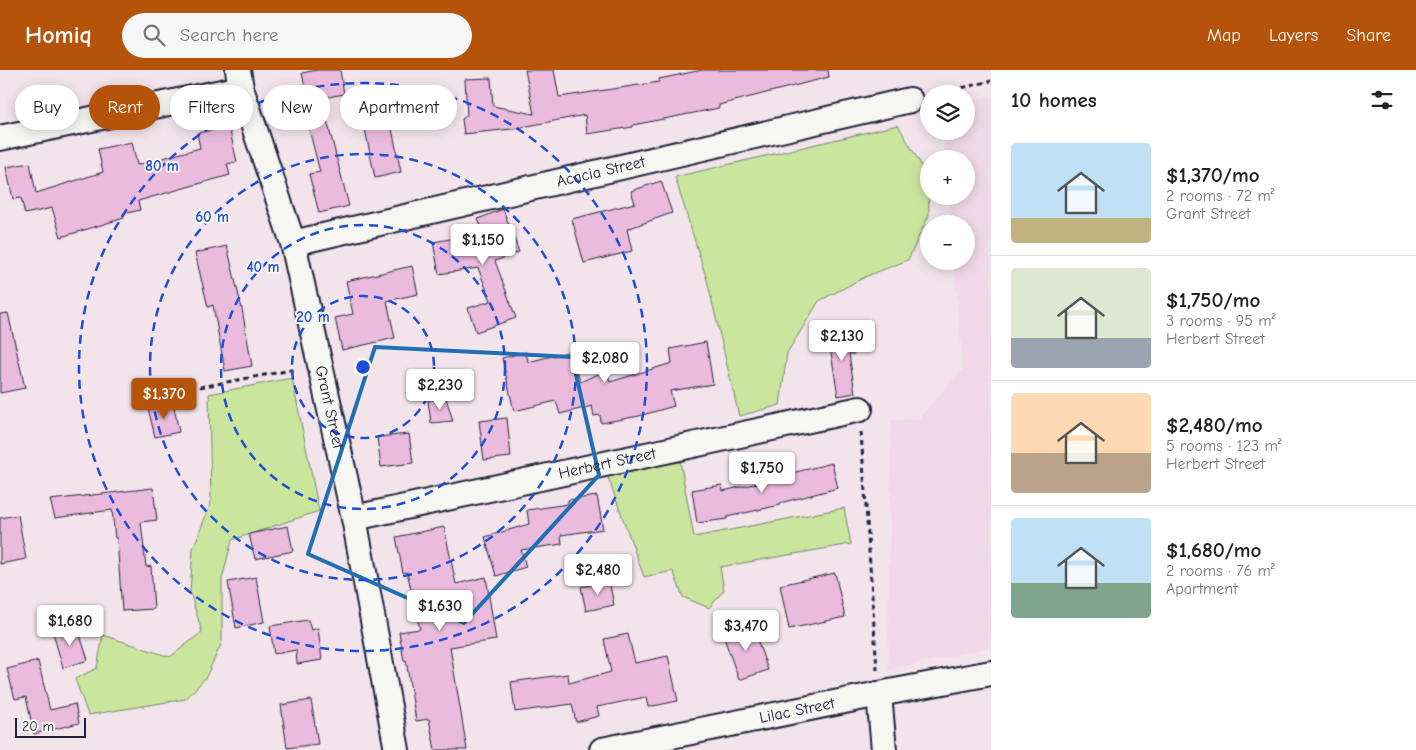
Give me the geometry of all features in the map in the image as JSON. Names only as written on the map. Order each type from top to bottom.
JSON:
[{"type":"street","points":[[0,138],[239,79]]},
{"type":"street","name":"Grant Street","points":[[239,79],[293,243],[354,518],[397,750]]},
{"type":"street","name":"Acacia Street","points":[[293,243],[910,100]]},
{"type":"street","name":"Herbert Street","points":[[354,518],[860,409]]},
{"type":"street","name":"Lilac Street","points":[[602,750],[991,673]]},
{"type":"street","points":[[878,694],[884,750]]},
{"type":"path","points":[[974,85],[991,81]]},
{"type":"path","points":[[200,387],[290,371]]},
{"type":"path","points":[[860,409],[878,694]]},
{"type":"highlighted area","points":[[375,347],[572,357],[599,475],[464,623],[308,554]]},
{"type":"shaded area","points":[[991,95],[991,647],[888,670],[891,420],[918,419],[963,368],[955,270],[975,270],[975,215],[949,215],[949,205],[975,205],[975,150],[944,150],[943,140],[975,140],[975,100]]},
{"type":"green space","points":[[898,125],[920,163],[920,205],[929,205],[929,215],[920,215],[920,234],[908,260],[867,276],[819,301],[787,353],[780,405],[739,416],[707,280],[675,177]]},
{"type":"green space","points":[[292,378],[319,511],[232,540],[222,579],[222,642],[206,677],[186,699],[88,715],[75,679],[97,668],[103,635],[170,657],[202,632],[190,592],[193,549],[211,502],[209,394]]},
{"type":"green space","points":[[680,461],[694,537],[844,508],[851,544],[720,567],[724,590],[709,608],[683,597],[673,571],[644,577],[608,477]]},
{"type":"building","points":[[317,70],[340,70],[342,85],[340,85],[340,95],[330,97],[330,85],[305,85],[302,73]]},
{"type":"building","points":[[525,70],[554,70],[559,97],[659,82],[659,79],[702,70],[828,70],[829,77],[719,105],[719,108],[633,125],[633,127],[587,134],[585,115],[512,129],[464,134],[462,119],[467,115],[465,79],[491,78],[493,106],[534,114]]},
{"type":"building","points":[[213,130],[230,130],[237,162],[227,164],[230,175],[138,201],[140,210],[123,214],[124,218],[61,237],[52,208],[25,214],[21,198],[13,199],[6,167],[30,163],[36,193],[103,172],[98,149],[132,142],[137,165],[200,148],[197,133]]},
{"type":"building","points":[[309,130],[329,130],[349,206],[319,213],[309,174],[320,172]]},
{"type":"building","points":[[365,130],[392,130],[401,172],[375,178]]},
{"type":"building","points":[[661,181],[672,213],[627,229],[632,251],[584,263],[572,219],[635,203],[631,191]]},
{"type":"building","points":[[503,209],[519,252],[495,261],[516,318],[476,332],[468,308],[491,301],[478,268],[439,274],[433,242],[484,233],[478,219]]},
{"type":"building","points":[[227,246],[242,309],[252,366],[225,371],[213,305],[208,307],[195,253]]},
{"type":"building","points":[[412,266],[418,294],[387,301],[395,338],[342,350],[335,318],[353,314],[346,281]]},
{"type":"building","points":[[8,313],[25,388],[0,393],[0,314]]},
{"type":"building","points":[[850,331],[854,354],[849,354],[855,393],[838,396],[828,334]]},
{"type":"building","points":[[706,342],[713,384],[670,391],[674,406],[639,416],[601,423],[600,415],[594,416],[592,406],[560,414],[556,401],[514,411],[502,358],[526,352],[528,362],[572,351],[580,382],[607,370],[610,382],[672,363],[670,349]]},
{"type":"building","points":[[446,398],[453,421],[431,423],[428,400]]},
{"type":"building","points":[[173,402],[179,432],[155,437],[148,408]]},
{"type":"building","points":[[507,418],[511,457],[484,460],[479,421]]},
{"type":"building","points":[[409,434],[413,463],[381,467],[377,437]]},
{"type":"building","points":[[832,463],[838,488],[780,503],[780,505],[727,517],[727,519],[697,523],[692,490],[722,485],[723,491],[793,475],[792,473]]},
{"type":"building","points":[[153,488],[157,520],[141,522],[146,567],[151,566],[154,609],[122,611],[117,538],[115,538],[112,510],[55,518],[50,500]]},
{"type":"building","points":[[597,496],[603,529],[561,535],[562,544],[521,550],[526,567],[496,576],[485,537],[529,524],[527,510],[568,504],[568,500]]},
{"type":"building","points":[[18,515],[26,559],[0,564],[0,518]]},
{"type":"building","points":[[288,526],[293,551],[255,559],[249,534]]},
{"type":"building","points":[[444,527],[456,584],[486,577],[496,640],[450,647],[467,750],[435,750],[429,719],[416,721],[406,660],[404,661],[399,632],[420,629],[407,572],[403,573],[396,537]]},
{"type":"building","points":[[835,573],[845,617],[789,629],[780,585]]},
{"type":"building","points":[[256,577],[264,622],[236,628],[228,582]]},
{"type":"building","points":[[609,581],[614,605],[586,611],[581,587]]},
{"type":"building","points":[[308,620],[311,630],[318,628],[322,660],[297,664],[296,650],[274,654],[270,626]]},
{"type":"building","points":[[752,625],[768,670],[739,680],[723,635]]},
{"type":"building","points":[[77,626],[88,660],[63,668],[53,633]]},
{"type":"building","points":[[628,634],[635,663],[668,656],[678,701],[648,707],[646,697],[597,707],[599,716],[576,722],[572,704],[515,712],[511,682],[568,674],[569,683],[611,672],[604,639]]},
{"type":"building","points":[[38,661],[50,710],[75,704],[79,723],[34,734],[26,697],[15,699],[7,669]]},
{"type":"building","points":[[311,700],[318,744],[287,748],[281,705]]}]
